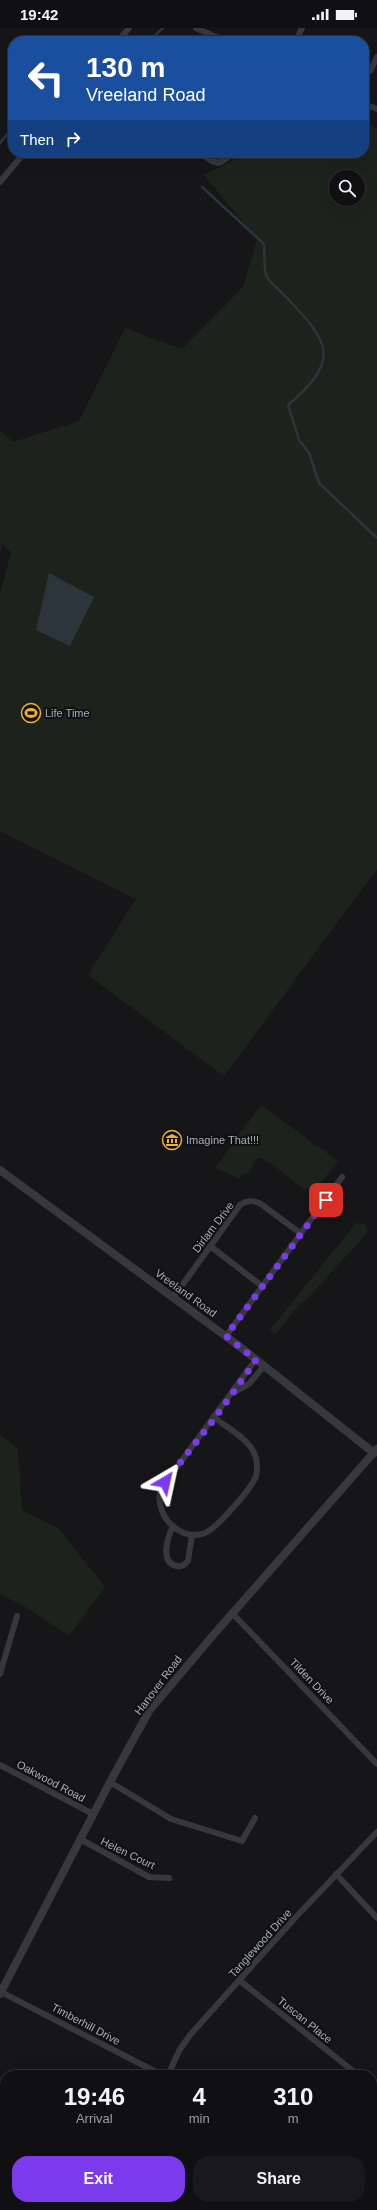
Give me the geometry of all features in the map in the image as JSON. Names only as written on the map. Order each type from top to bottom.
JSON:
[{"type":"street","points":[[122,36],[129,28]]},
{"type":"street","points":[[196,28],[215,36]]},
{"type":"street","points":[[369,71],[377,56]]},
{"type":"street","points":[[0,182],[20,158]]},
{"type":"street","points":[[207,158],[211,161],[219,163],[227,158]]},
{"type":"street","name":"Vreeland Road","points":[[0,1170],[226,1336],[376,1451]]},
{"type":"street","points":[[226,1336],[342,1177]]},
{"type":"street","name":"Dirlam Drive","points":[[173,1298],[240,1205],[250,1201],[261,1204],[300,1233]]},
{"type":"street","points":[[210,1246],[262,1286]]},
{"type":"street","points":[[215,1418],[249,1444],[256,1458],[256,1475],[249,1487],[211,1530],[206,1533],[192,1535],[173,1526],[160,1510],[159,1502],[161,1489],[192,1446],[215,1418],[256,1360]]},
{"type":"street","points":[[233,1393],[249,1384],[264,1366]]},
{"type":"street","name":"Hanover Road","points":[[0,1993],[93,1814],[149,1712],[167,1688],[232,1613],[376,1451]]},
{"type":"street","points":[[173,1526],[167,1541],[167,1555],[169,1561],[175,1565],[182,1566],[188,1561],[192,1535]]},
{"type":"street","name":"Tilden Drive","points":[[232,1613],[377,1764]]},
{"type":"street","points":[[0,1674],[17,1616]]},
{"type":"street","name":"Oakwood Road","points":[[0,1765],[93,1814]]},
{"type":"street","points":[[110,1782],[171,1820],[242,1841],[255,1818]]},
{"type":"street","name":"Tanglewood Drive","points":[[170,2070],[179,2051],[190,2035],[336,1874],[377,1832]]},
{"type":"street","name":"Helen Court","points":[[80,1839],[149,1877],[169,1878]]},
{"type":"street","points":[[336,1874],[377,1918]]},
{"type":"street","name":"Tuscan Place","points":[[239,1980],[352,2070]]},
{"type":"street","name":"Timberhill Drive","points":[[0,1993],[152,2070]]},
{"type":"shaded area","points":[[369,125],[377,128],[377,869],[224,1076],[88,975],[136,899],[0,831],[0,594],[11,552],[2,544],[0,552],[0,430],[13,442],[79,421],[125,328],[182,349],[243,287],[257,239],[204,175],[237,158],[369,158]]},
{"type":"shaded area","points":[[49,573],[94,597],[70,646],[36,630]]},
{"type":"shaded area","points":[[261,1105],[338,1161],[319,1185],[305,1190],[268,1161],[260,1158],[254,1161],[251,1170],[239,1178],[215,1168]]},
{"type":"shaded area","points":[[356,1223],[365,1224],[368,1232],[306,1300],[298,1306],[276,1334],[270,1330]]},
{"type":"shaded area","points":[[0,1435],[18,1449],[22,1510],[58,1528],[105,1587],[69,1636],[24,1606],[0,1594]]},
{"type":"waterway","points":[[154,36],[163,28]]},
{"type":"waterway","points":[[0,143],[8,133]]},
{"type":"waterway","points":[[202,187],[264,244],[267,277],[301,313],[312,326],[320,339],[323,351],[322,362],[317,375],[288,405],[299,440],[309,453],[319,483],[377,538]]},
{"type":"place","name":"Life Time","points":[[31,713]]},
{"type":"place","name":"Imagine That!!!","points":[[172,1140]]},
{"type":"route","points":[[165,1482],[215,1418],[256,1360],[226,1336],[300,1233],[326,1200]]}]
